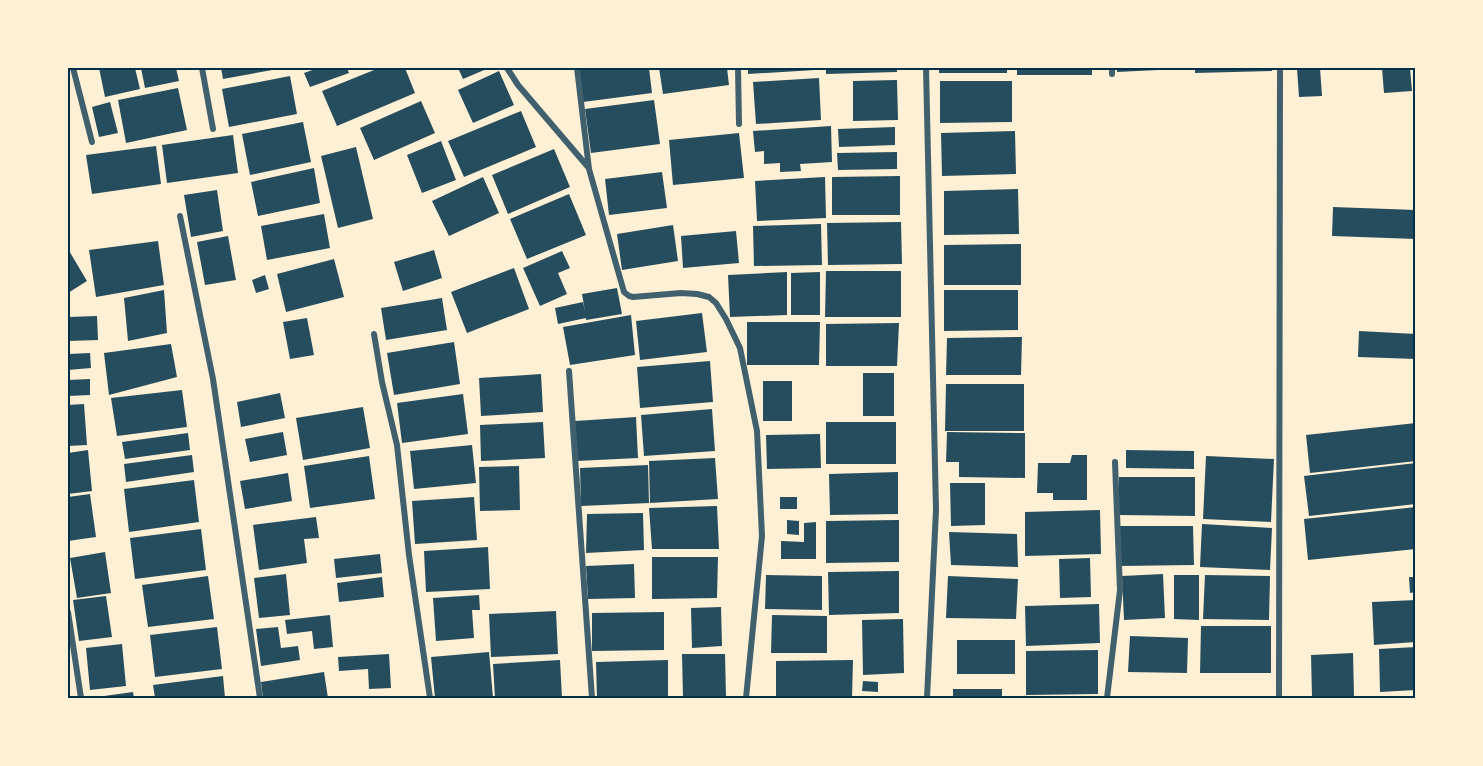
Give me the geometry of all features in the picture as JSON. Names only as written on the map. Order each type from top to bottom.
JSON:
[{"type":"street","points":[[73,68],[92,142]]},
{"type":"street","points":[[202,68],[213,129]]},
{"type":"street","points":[[507,68],[518,85],[589,169]]},
{"type":"street","points":[[577,68],[589,169],[624,292],[633,297],[681,293],[709,297],[716,303],[726,319],[740,348],[757,431],[762,536],[746,699]]},
{"type":"street","points":[[738,68],[739,124]]},
{"type":"street","points":[[926,68],[936,510],[927,699]]},
{"type":"street","points":[[1279,699],[1280,68]]},
{"type":"street","points":[[180,216],[213,379],[260,699]]},
{"type":"street","points":[[374,334],[382,382],[397,445],[409,555],[430,699]]},
{"type":"street","points":[[569,371],[592,699]]},
{"type":"street","points":[[1107,699],[1120,590],[1115,462]]},
{"type":"street","points":[[68,612],[81,699]]},
{"type":"building","points":[[99,68],[135,68],[140,89],[105,97]]},
{"type":"building","points":[[141,68],[176,68],[179,81],[145,88]]},
{"type":"building","points":[[221,68],[278,68],[278,69],[223,79]]},
{"type":"building","points":[[318,68],[347,68],[349,73],[310,87],[304,73]]},
{"type":"building","points":[[379,68],[405,68],[415,93],[337,126],[322,91]]},
{"type":"building","points":[[458,68],[489,68],[463,79]]},
{"type":"building","points":[[579,68],[649,68],[652,93],[583,102]]},
{"type":"building","points":[[659,68],[727,68],[729,85],[663,94]]},
{"type":"building","points":[[748,68],[814,68],[815,70],[748,74]]},
{"type":"building","points":[[826,68],[897,68],[897,72],[826,74]]},
{"type":"building","points":[[939,68],[1007,68],[1007,73],[939,73]]},
{"type":"building","points":[[1017,68],[1092,68],[1092,75],[1017,75]]},
{"type":"building","points":[[1117,68],[1178,68],[1178,69],[1117,72]]},
{"type":"building","points":[[1195,68],[1272,68],[1272,71],[1195,73]]},
{"type":"building","points":[[1297,68],[1320,68],[1322,96],[1299,97]]},
{"type":"building","points":[[1382,68],[1410,68],[1412,91],[1384,93]]},
{"type":"building","points":[[499,71],[514,105],[473,123],[458,90]]},
{"type":"building","points":[[290,76],[297,114],[229,127],[222,89]]},
{"type":"building","points":[[819,78],[821,120],[756,124],[753,82]]},
{"type":"building","points":[[897,80],[898,120],[853,121],[853,81]]},
{"type":"building","points":[[940,81],[1012,81],[1012,122],[940,123]]},
{"type":"building","points":[[178,88],[187,130],[126,143],[118,100]]},
{"type":"building","points":[[654,100],[660,144],[591,153],[585,109]]},
{"type":"building","points":[[421,101],[435,133],[374,160],[360,128]]},
{"type":"building","points":[[110,102],[118,133],[99,137],[92,107]]},
{"type":"building","points":[[521,111],[536,147],[464,177],[448,141]]},
{"type":"building","points":[[303,122],[311,162],[250,175],[242,134]]},
{"type":"building","points":[[831,126],[832,162],[800,164],[801,171],[780,172],[780,163],[764,164],[764,151],[755,152],[753,131]]},
{"type":"building","points":[[895,127],[895,145],[839,147],[838,129]]},
{"type":"building","points":[[1015,131],[1016,174],[942,176],[941,133]]},
{"type":"building","points":[[739,133],[744,178],[673,185],[669,140]]},
{"type":"building","points":[[233,135],[238,173],[167,183],[162,145]]},
{"type":"building","points":[[441,141],[456,180],[422,193],[407,155]]},
{"type":"building","points":[[156,146],[161,184],[92,194],[86,155]]},
{"type":"building","points":[[356,147],[373,219],[338,228],[321,156]]},
{"type":"building","points":[[554,149],[570,187],[508,214],[492,175]]},
{"type":"building","points":[[897,152],[897,169],[838,170],[837,153]]},
{"type":"building","points":[[314,168],[320,203],[258,216],[251,182]]},
{"type":"building","points":[[662,172],[667,208],[609,215],[605,179]]},
{"type":"building","points":[[900,176],[900,215],[832,215],[832,177]]},
{"type":"building","points":[[483,177],[499,213],[449,236],[432,201]]},
{"type":"building","points":[[825,177],[826,218],[757,221],[755,181]]},
{"type":"building","points":[[1018,189],[1019,234],[944,235],[944,191]]},
{"type":"building","points":[[217,190],[223,231],[191,237],[184,195]]},
{"type":"building","points":[[569,194],[586,235],[527,259],[510,219]]},
{"type":"building","points":[[1333,207],[1416,210],[1416,239],[1332,236]]},
{"type":"building","points":[[324,214],[330,248],[267,260],[261,226]]},
{"type":"building","points":[[901,222],[902,264],[828,265],[827,223]]},
{"type":"building","points":[[821,224],[822,265],[754,266],[753,226]]},
{"type":"building","points":[[673,225],[678,261],[622,270],[617,234]]},
{"type":"building","points":[[736,231],[739,263],[683,268],[681,236]]},
{"type":"building","points":[[228,236],[236,280],[205,285],[197,242]]},
{"type":"building","points":[[158,241],[164,285],[96,297],[89,250]]},
{"type":"building","points":[[1021,244],[1021,285],[944,285],[944,245]]},
{"type":"building","points":[[68,249],[87,281],[68,293]]},
{"type":"building","points":[[434,250],[442,278],[403,291],[394,262]]},
{"type":"building","points":[[562,251],[570,268],[558,273],[567,294],[540,306],[523,268]]},
{"type":"building","points":[[334,259],[344,297],[286,312],[277,274]]},
{"type":"building","points":[[514,268],[529,309],[467,333],[451,292]]},
{"type":"building","points":[[826,271],[901,271],[901,317],[825,317]]},
{"type":"building","points":[[787,272],[787,315],[730,317],[728,275]]},
{"type":"building","points":[[820,272],[820,315],[791,315],[791,273]]},
{"type":"building","points":[[265,275],[269,289],[256,293],[252,280]]},
{"type":"building","points":[[617,288],[622,314],[558,324],[555,308],[583,302],[585,311],[582,294]]},
{"type":"building","points":[[164,290],[167,333],[128,341],[124,298]]},
{"type":"building","points":[[944,290],[1018,290],[1018,330],[944,331]]},
{"type":"building","points":[[442,298],[447,330],[386,340],[381,308]]},
{"type":"building","points":[[702,313],[707,352],[640,360],[636,321]]},
{"type":"building","points":[[631,315],[635,355],[570,365],[563,327]]},
{"type":"building","points":[[97,316],[98,340],[68,341],[68,317]]},
{"type":"building","points":[[307,318],[314,355],[290,359],[283,322]]},
{"type":"building","points":[[747,322],[820,322],[819,365],[747,365]]},
{"type":"building","points":[[899,323],[897,366],[826,366],[826,324]]},
{"type":"building","points":[[1359,331],[1416,334],[1416,359],[1358,357]]},
{"type":"building","points":[[1022,337],[1021,375],[946,375],[947,338]]},
{"type":"building","points":[[454,342],[460,384],[394,395],[387,353]]},
{"type":"building","points":[[171,344],[177,377],[109,395],[104,353]]},
{"type":"building","points":[[90,353],[91,368],[68,370],[68,354]]},
{"type":"building","points":[[710,361],[713,402],[640,408],[637,367]]},
{"type":"building","points":[[863,373],[894,373],[894,416],[863,416]]},
{"type":"building","points":[[541,374],[543,412],[481,416],[479,378]]},
{"type":"building","points":[[90,379],[90,395],[68,396],[68,380]]},
{"type":"building","points":[[763,381],[792,381],[792,421],[763,421]]},
{"type":"building","points":[[946,384],[1024,384],[1024,431],[945,431]]},
{"type":"building","points":[[182,390],[187,427],[117,436],[111,398]]},
{"type":"building","points":[[280,393],[285,418],[241,427],[237,402]]},
{"type":"building","points":[[463,394],[468,434],[402,443],[397,403]]},
{"type":"building","points":[[84,404],[87,445],[68,446],[68,405]]},
{"type":"building","points":[[363,407],[370,448],[303,460],[296,418]]},
{"type":"building","points":[[712,409],[715,451],[644,456],[641,415]]},
{"type":"building","points":[[636,417],[638,458],[577,461],[575,421]]},
{"type":"building","points":[[543,422],[545,458],[481,461],[480,425]]},
{"type":"building","points":[[826,422],[896,422],[896,464],[826,464]]},
{"type":"building","points":[[1416,423],[1416,461],[1310,473],[1306,435]]},
{"type":"building","points":[[283,432],[287,455],[250,462],[245,439]]},
{"type":"building","points":[[947,432],[1025,433],[1025,478],[959,477],[959,462],[946,462]]},
{"type":"building","points":[[188,433],[190,450],[125,459],[122,442]]},
{"type":"building","points":[[820,434],[821,468],[767,469],[766,435]]},
{"type":"building","points":[[472,445],[476,483],[414,489],[410,451]]},
{"type":"building","points":[[88,450],[92,491],[68,494],[68,453]]},
{"type":"building","points":[[1126,450],[1194,451],[1194,469],[1126,468]]},
{"type":"building","points":[[192,455],[194,472],[126,482],[124,464]]},
{"type":"building","points":[[1072,455],[1087,455],[1087,500],[1053,500],[1053,493],[1037,493],[1038,463],[1070,463]]},
{"type":"building","points":[[369,456],[375,499],[310,508],[304,466]]},
{"type":"building","points":[[1206,456],[1274,459],[1271,522],[1203,519]]},
{"type":"building","points":[[715,458],[718,499],[650,503],[649,461]]},
{"type":"building","points":[[1416,463],[1416,504],[1309,516],[1304,476]]},
{"type":"building","points":[[648,465],[649,503],[581,506],[580,468]]},
{"type":"building","points":[[519,466],[520,510],[480,511],[479,467]]},
{"type":"building","points":[[898,472],[898,514],[830,515],[829,474]]},
{"type":"building","points":[[288,473],[292,501],[245,509],[240,481]]},
{"type":"building","points":[[1119,477],[1195,477],[1195,516],[1119,515]]},
{"type":"building","points":[[194,480],[199,522],[129,532],[124,489]]},
{"type":"building","points":[[950,483],[985,483],[985,525],[951,526]]},
{"type":"building","points":[[90,494],[96,537],[68,541],[68,497]]},
{"type":"building","points":[[474,497],[477,540],[415,544],[412,501]]},
{"type":"building","points":[[780,497],[797,497],[797,509],[780,509]]},
{"type":"building","points":[[717,506],[719,549],[652,549],[649,508]]},
{"type":"building","points":[[1416,507],[1416,549],[1308,560],[1304,519]]},
{"type":"building","points":[[1100,510],[1101,554],[1025,556],[1025,512]]},
{"type":"building","points":[[643,513],[644,550],[586,553],[587,514]]},
{"type":"building","points":[[316,517],[319,538],[304,539],[307,563],[259,570],[253,525]]},
{"type":"building","points":[[787,520],[799,521],[799,535],[787,534]]},
{"type":"building","points":[[899,520],[899,562],[826,563],[826,521]]},
{"type":"building","points":[[816,522],[816,559],[781,559],[781,541],[804,542],[804,523]]},
{"type":"building","points":[[1202,524],[1272,528],[1270,570],[1200,567]]},
{"type":"building","points":[[1120,526],[1193,526],[1194,565],[1120,566]]},
{"type":"building","points":[[201,529],[206,570],[135,579],[130,538]]},
{"type":"building","points":[[949,532],[1017,534],[1018,567],[951,565]]},
{"type":"building","points":[[488,547],[490,589],[426,592],[424,551]]},
{"type":"building","points":[[105,552],[111,593],[77,598],[70,558]]},
{"type":"building","points":[[380,554],[382,573],[336,578],[334,559]]},
{"type":"building","points":[[652,557],[718,557],[717,598],[652,599]]},
{"type":"building","points":[[1090,558],[1091,597],[1060,598],[1059,559]]},
{"type":"building","points":[[634,564],[635,598],[588,599],[586,566]]},
{"type":"building","points":[[899,571],[899,613],[829,615],[828,572]]},
{"type":"building","points":[[286,574],[290,615],[259,618],[254,578]]},
{"type":"building","points":[[1163,574],[1165,618],[1124,620],[1122,576]]},
{"type":"building","points":[[766,575],[822,576],[822,610],[765,609]]},
{"type":"building","points":[[1174,575],[1199,575],[1199,620],[1174,619]]},
{"type":"building","points":[[1205,575],[1270,576],[1269,620],[1203,619]]},
{"type":"building","points":[[208,576],[214,619],[148,627],[142,585]]},
{"type":"building","points":[[948,576],[1018,579],[1016,619],[946,618]]},
{"type":"building","points":[[382,577],[384,597],[339,602],[337,583]]},
{"type":"building","points":[[1409,577],[1416,577],[1416,592],[1410,593]]},
{"type":"building","points":[[479,595],[480,610],[472,610],[474,638],[436,641],[433,598]]},
{"type":"building","points":[[106,596],[112,637],[79,641],[73,600]]},
{"type":"building","points":[[1416,600],[1416,642],[1374,645],[1372,602]]},
{"type":"building","points":[[1099,604],[1100,643],[1026,646],[1025,606]]},
{"type":"building","points":[[721,607],[722,646],[692,648],[691,608]]},
{"type":"building","points":[[556,611],[558,654],[491,657],[489,614]]},
{"type":"building","points":[[664,612],[664,650],[592,651],[592,613]]},
{"type":"building","points":[[330,615],[333,647],[314,649],[312,631],[287,634],[285,620]]},
{"type":"building","points":[[772,615],[827,616],[827,653],[771,653]]},
{"type":"building","points":[[903,619],[904,673],[863,675],[862,620]]},
{"type":"building","points":[[1201,626],[1271,626],[1271,673],[1200,673]]},
{"type":"building","points":[[217,627],[222,669],[155,677],[150,635]]},
{"type":"building","points":[[278,627],[281,648],[298,646],[300,660],[261,666],[256,629]]},
{"type":"building","points":[[1130,636],[1188,638],[1187,673],[1128,672]]},
{"type":"building","points":[[957,640],[1015,640],[1015,674],[957,674]]},
{"type":"building","points":[[122,644],[126,686],[90,690],[86,648]]},
{"type":"building","points":[[1416,647],[1416,690],[1380,692],[1379,649]]},
{"type":"building","points":[[1098,650],[1098,694],[1026,695],[1026,651]]},
{"type":"building","points":[[489,652],[493,698],[435,698],[431,657]]},
{"type":"building","points":[[1353,653],[1354,696],[1312,697],[1311,655]]},
{"type":"building","points":[[389,654],[391,688],[369,689],[368,669],[339,671],[338,657]]},
{"type":"building","points":[[682,654],[725,654],[726,697],[683,698]]},
{"type":"building","points":[[560,660],[562,698],[495,698],[493,664]]},
{"type":"building","points":[[668,660],[668,698],[597,698],[596,662]]},
{"type":"building","points":[[853,660],[852,698],[776,698],[776,661]]},
{"type":"building","points":[[324,672],[328,698],[263,698],[261,682]]},
{"type":"building","points":[[223,676],[225,698],[155,698],[153,685]]},
{"type":"building","points":[[863,681],[878,682],[878,692],[862,691]]},
{"type":"building","points":[[953,689],[1002,689],[1002,698],[953,698]]},
{"type":"building","points":[[133,692],[134,698],[97,698],[97,697]]}]
